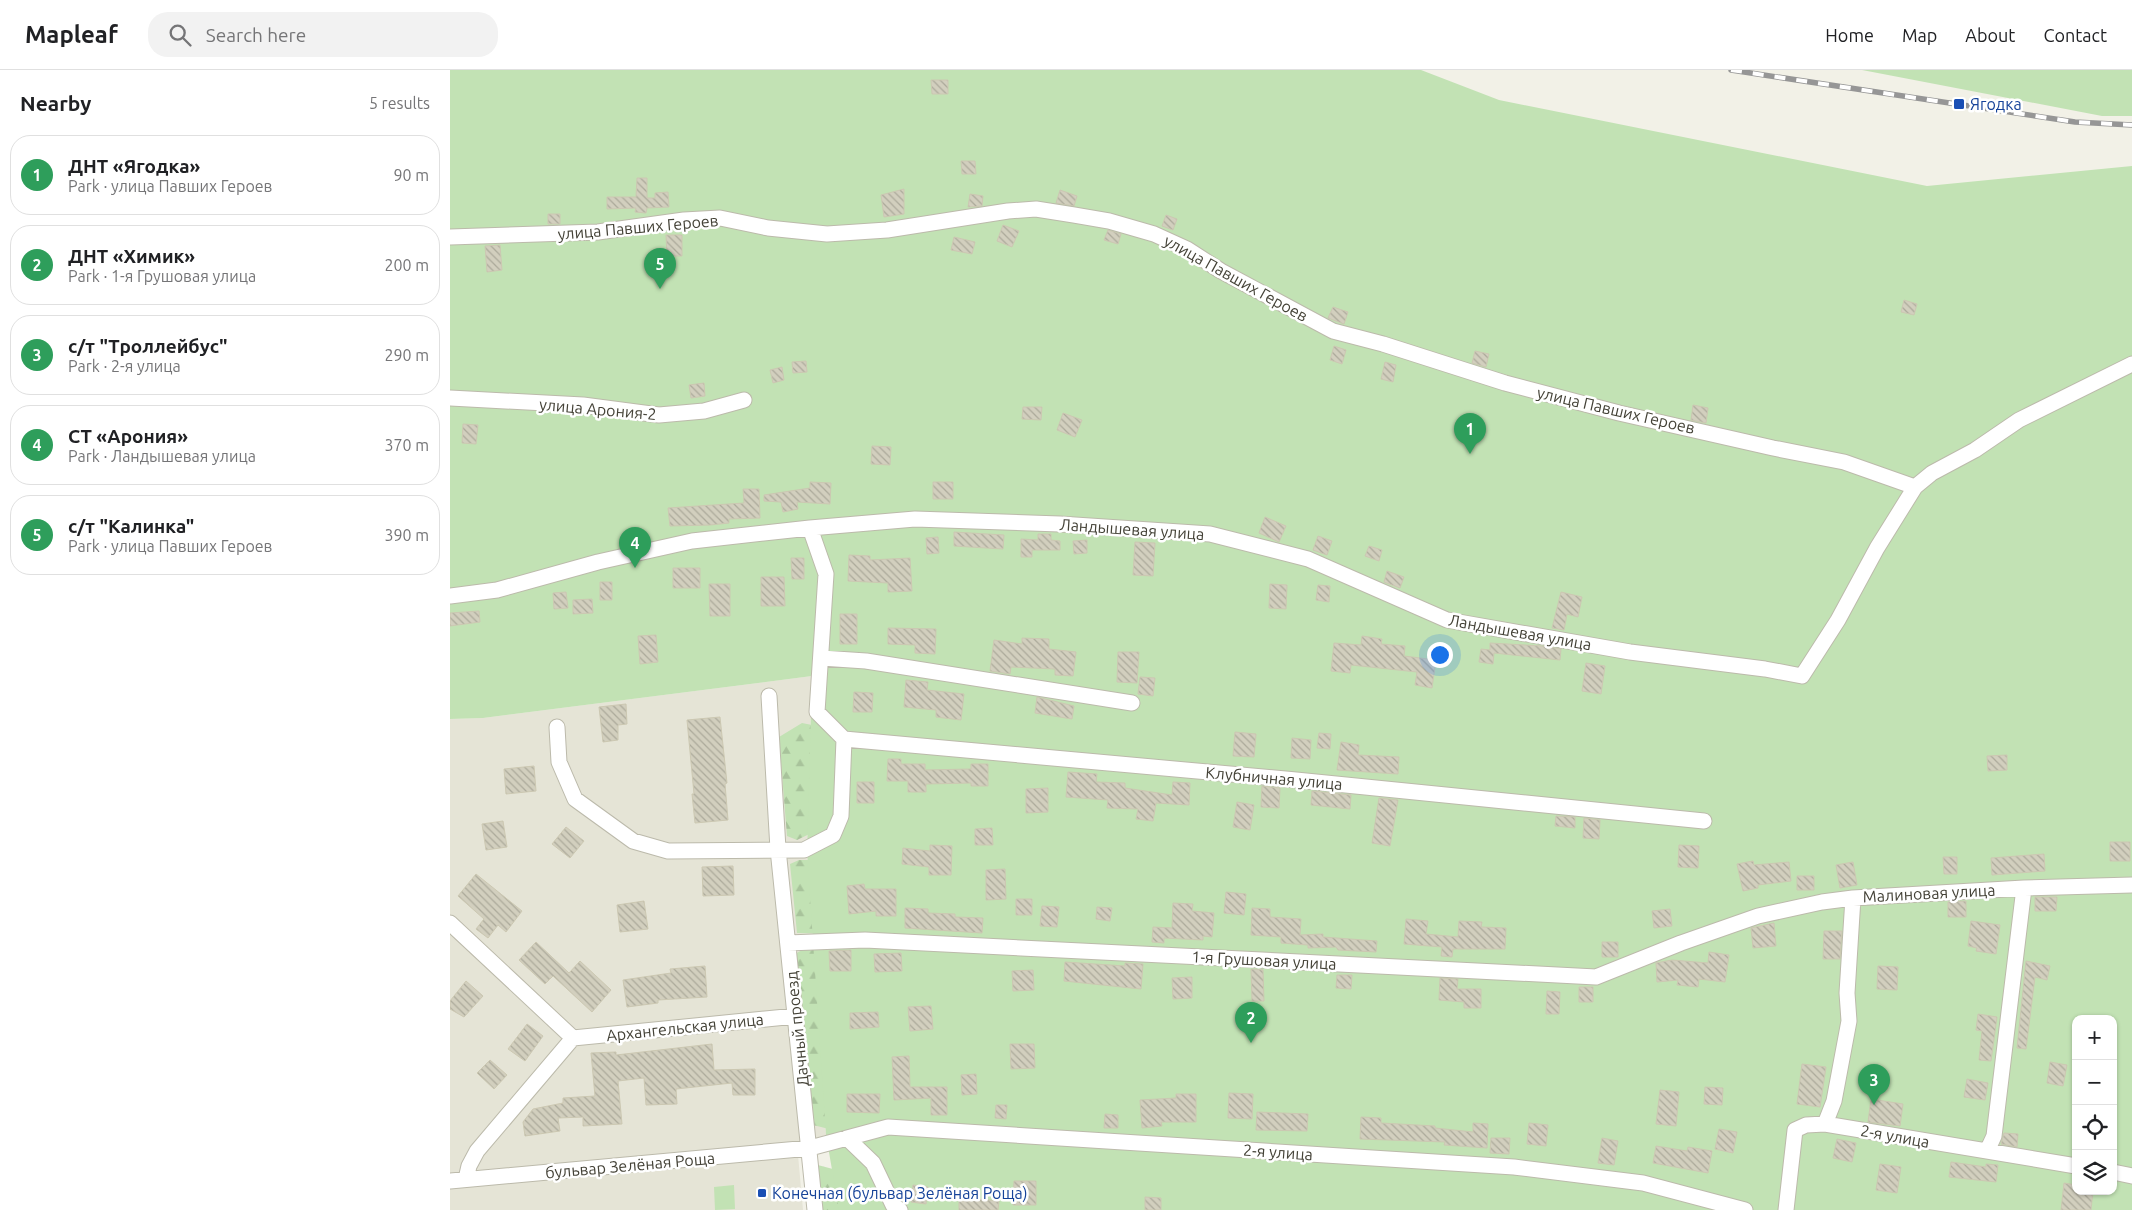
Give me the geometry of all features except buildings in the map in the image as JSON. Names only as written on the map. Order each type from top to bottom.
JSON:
[{"type":"street","name":"улица Павших Героев","points":[[450,237],[598,232],[684,220],[720,218],[768,228],[827,234],[887,230],[1008,211],[1036,209],[1074,215],[1109,221],[1162,237],[1187,249],[1230,276],[1333,330],[1505,383],[1619,413],[1772,448],[1844,462],[1915,487]]},
{"type":"street","points":[[1915,487],[1932,473],[1975,450],[2020,420],[2132,364]]},
{"type":"street","name":"улица Арония-2","points":[[450,398],[583,405],[658,415],[704,411],[744,400]]},
{"type":"street","name":"Ландышевая улица","points":[[450,596],[497,590],[598,562],[692,541],[915,519],[1060,524],[1210,534],[1308,559],[1447,620],[1630,652],[1802,676],[1838,620],[1877,548],[1915,487]]},
{"type":"street","points":[[557,727],[559,762],[575,799],[633,841],[668,851],[804,850],[833,835],[841,816],[844,739],[817,712],[826,574],[810,528]]},
{"type":"street","points":[[821,658],[866,661],[1132,703]]},
{"type":"street","name":"Дачный проезд","points":[[769,696],[778,849],[815,1210]]},
{"type":"street","name":"Клубничная улица","points":[[844,739],[1296,780],[1704,820]]},
{"type":"street","name":"Малиновая улица","points":[[1730,926],[1758,916],[1822,902],[1853,898],[2024,888],[2132,885]]},
{"type":"street","points":[[1987,1151],[1994,1136],[2024,888]]},
{"type":"street","points":[[1824,1124],[1834,1102],[1849,1021],[1847,993],[1853,898]]},
{"type":"street","points":[[450,923],[574,1038],[477,1151],[469,1166],[466,1179]]},
{"type":"street","name":"1-я Грушовая улица","points":[[788,943],[865,940],[1596,977],[1730,926]]},
{"type":"street","name":"Архангельская улица","points":[[574,1038],[796,1016]]},
{"type":"street","name":"2-я улица","points":[[1786,1210],[1795,1130],[1806,1124],[1824,1124],[2072,1165]]},
{"type":"street","name":"2-я улица","points":[[810,1148],[888,1127],[1514,1167],[1643,1183],[1745,1210]]},
{"type":"street","points":[[847,1138],[872,1163],[893,1205],[900,1210]]},
{"type":"street","name":"бульвар Зелёная Роща","points":[[450,1180],[810,1148]]},
{"type":"street","points":[[2117,1173],[2132,1176]]},
{"type":"shaded area","points":[[812,676],[807,852],[826,1135],[804,1141],[450,1175],[450,719],[483,718]]},
{"type":"shaded area","points":[[798,1155],[803,1210],[450,1210],[450,1188]]},
{"type":"green space","points":[[450,70],[1421,70],[1499,100],[1927,186],[2132,166],[2132,1210],[839,1210],[826,1135],[807,852],[812,676],[483,718],[450,719]]},
{"type":"green space","points":[[1862,70],[2132,70],[2132,116],[2102,116]]},
{"type":"green space","points":[[802,723],[812,725],[828,825],[797,840],[787,836],[779,737]]},
{"type":"green space","points":[[799,860],[812,860],[834,934],[797,933],[790,864]]},
{"type":"green space","points":[[822,949],[829,1129],[809,1124],[795,954],[802,950]]},
{"type":"green space","points":[[814,1164],[863,1177],[872,1210],[815,1210]]},
{"type":"green space","points":[[734,1185],[735,1209],[715,1210],[714,1187]]},
{"type":"railway","points":[[1731,70],[2075,122],[2132,125]]},
{"type":"place","name":"Ягодка","points":[[1959,104]]},
{"type":"place","name":"с/т \"Калинка\"","points":[[660,289]]},
{"type":"place","name":"ДНТ «Ягодка»","points":[[1470,454]]},
{"type":"place","name":"СТ «Арония»","points":[[635,568]]},
{"type":"place","name":"ДНТ «Химик»","points":[[1251,1043]]},
{"type":"place","name":"с/т \"Троллейбус\"","points":[[1874,1105]]},
{"type":"place","name":"Конечная (бульвар Зелёная Роща)","points":[[762,1193]]}]
